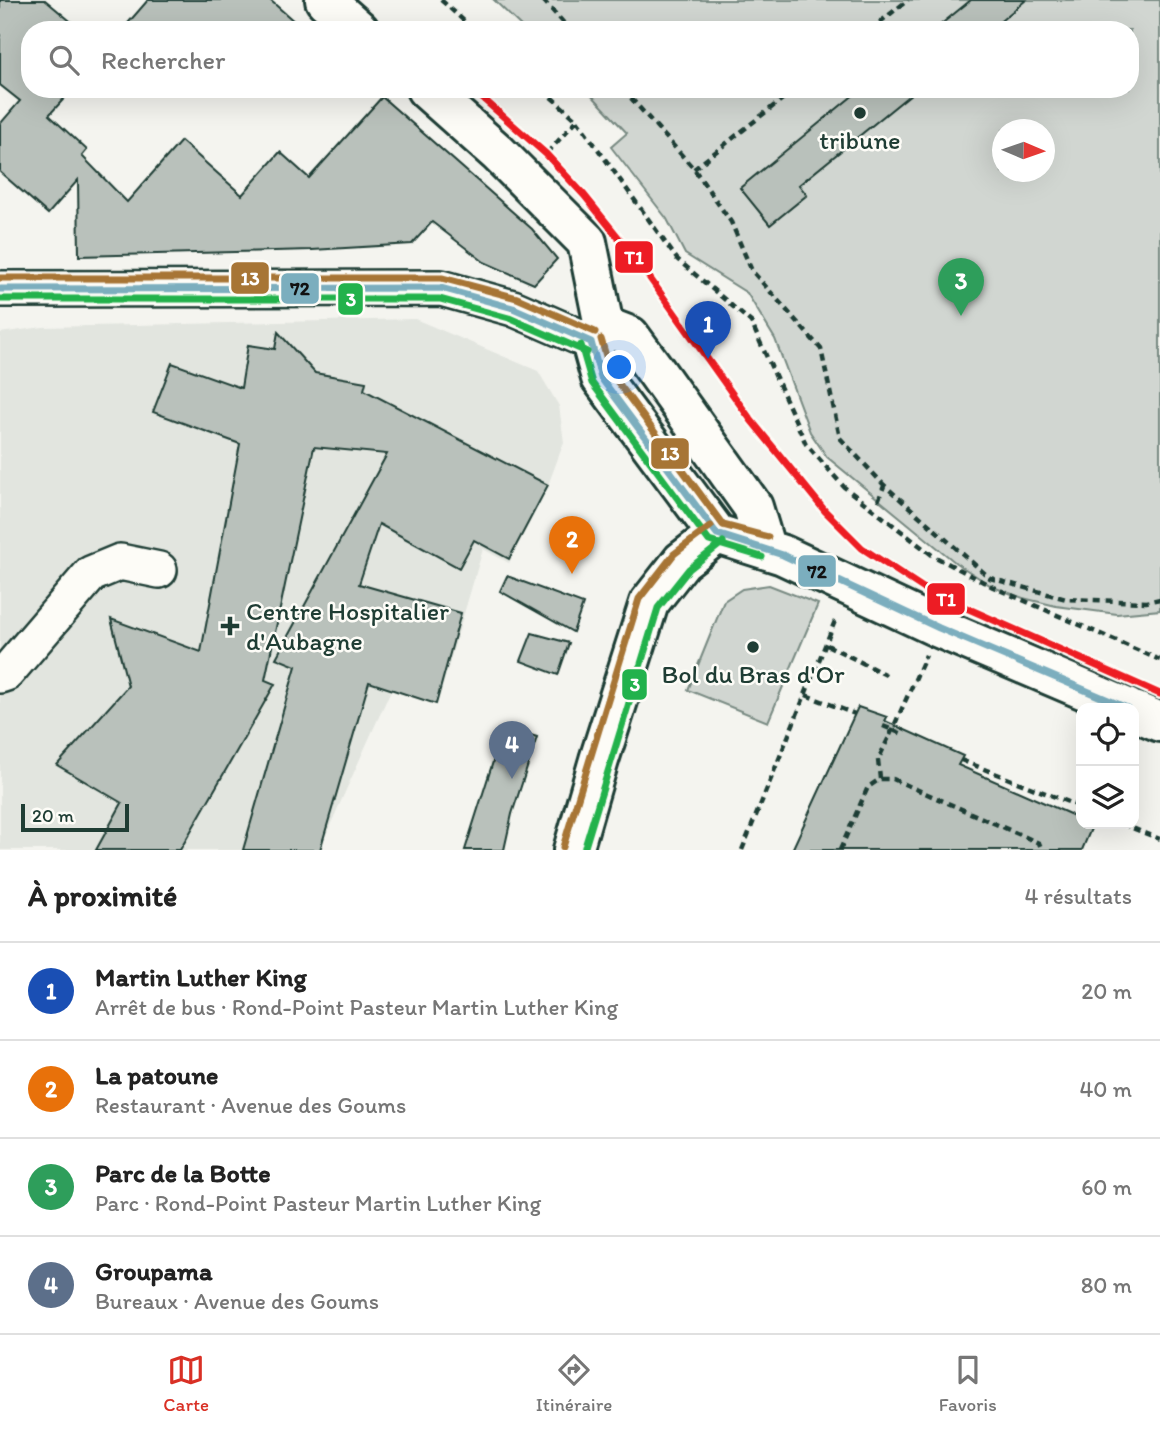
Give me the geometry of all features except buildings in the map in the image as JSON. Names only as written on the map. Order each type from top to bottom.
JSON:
[{"type":"main road","points":[[325,0],[349,21]]},
{"type":"main road","points":[[436,98],[522,176],[587,242],[601,378],[718,534],[765,547],[939,628],[1115,703]]},
{"type":"main road","points":[[597,334],[630,336],[752,507],[765,547]]},
{"type":"main road","points":[[573,850],[649,603],[682,561],[718,534]]},
{"type":"main road","points":[[1139,713],[1160,722]]},
{"type":"street","points":[[1,288],[441,288],[597,334]]},
{"type":"street","points":[[0,675],[6,673],[90,574],[120,562],[159,570]]},
{"type":"path","points":[[441,0],[464,21]]},
{"type":"path","points":[[543,0],[562,21]]},
{"type":"path","points":[[881,21],[908,0]]},
{"type":"path","points":[[552,98],[577,120],[677,260],[751,322],[806,444],[844,487],[932,555],[993,587],[1160,660]]},
{"type":"path","points":[[631,98],[694,169],[731,222],[752,271],[821,348],[840,438],[884,485],[990,578],[1066,599],[1146,602],[1160,599]]},
{"type":"path","points":[[694,169],[784,98]]},
{"type":"path","points":[[522,176],[577,120]]},
{"type":"path","points":[[878,501],[884,485]]},
{"type":"path","points":[[742,850],[839,610]]},
{"type":"path","points":[[827,645],[886,675]]},
{"type":"path","points":[[880,779],[878,760],[926,655]]},
{"type":"path","points":[[806,695],[855,714]]},
{"type":"path","points":[[883,726],[905,735]]},
{"type":"path","points":[[961,760],[1076,805]]},
{"type":"path","points":[[840,850],[868,787],[880,779],[893,779],[1038,843],[1042,850]]},
{"type":"path","points":[[1135,829],[1160,839]]},
{"type":"shaded area","points":[[494,0],[1160,0],[1160,610],[1117,614],[1056,606],[993,587],[956,563],[827,457],[810,432],[775,339],[747,293],[685,254],[667,219],[611,147],[627,133],[594,98],[1139,98],[1139,21],[516,21]]},
{"type":"shaded area","name":"Centre Hospitalier d'Aubagne","points":[[415,319],[538,371],[559,406],[564,442],[547,488],[509,563],[483,549],[437,705],[391,690],[319,850],[0,850],[0,333],[43,327]]},
{"type":"shaded area","name":"Bol du Bras d'Or","points":[[769,585],[818,604],[768,722],[688,690],[724,601],[742,589]]},
{"type":"transit line","name":"T1","points":[[482,98],[546,154],[584,195],[639,263],[751,420],[825,511],[862,548],[926,590],[1160,694]]},
{"type":"transit line","name":"13","points":[[0,278],[442,278],[517,298],[595,332]]},
{"type":"transit line","name":"72","points":[[0,289],[441,288],[513,308],[591,342]]},
{"type":"transit line","name":"3","points":[[0,299],[440,299],[509,318],[587,352]]},
{"type":"transit line","name":"13","points":[[601,339],[611,373],[723,525],[768,537]]},
{"type":"transit line","name":"72","points":[[591,342],[601,378],[717,534],[783,555],[939,628],[1115,703]]},
{"type":"transit line","name":"3","points":[[581,345],[592,383],[709,541],[762,557]]},
{"type":"transit line","name":"13","points":[[563,847],[639,599],[674,554],[711,526]]},
{"type":"transit line","name":"3","points":[[584,850],[658,608],[689,569],[723,542]]},
{"type":"place","name":"tribune","points":[[860,113]]},
{"type":"place","name":"Parc de la Botte","points":[[961,316]]},
{"type":"place","name":"Martin Luther King","points":[[708,359]]},
{"type":"place","name":"La patoune","points":[[572,574]]},
{"type":"place","name":"Centre Hospitalier d'Aubagne","points":[[230,626]]},
{"type":"place","name":"Bol du Bras d'Or","points":[[753,647]]},
{"type":"place","name":"Groupama","points":[[512,779]]}]
